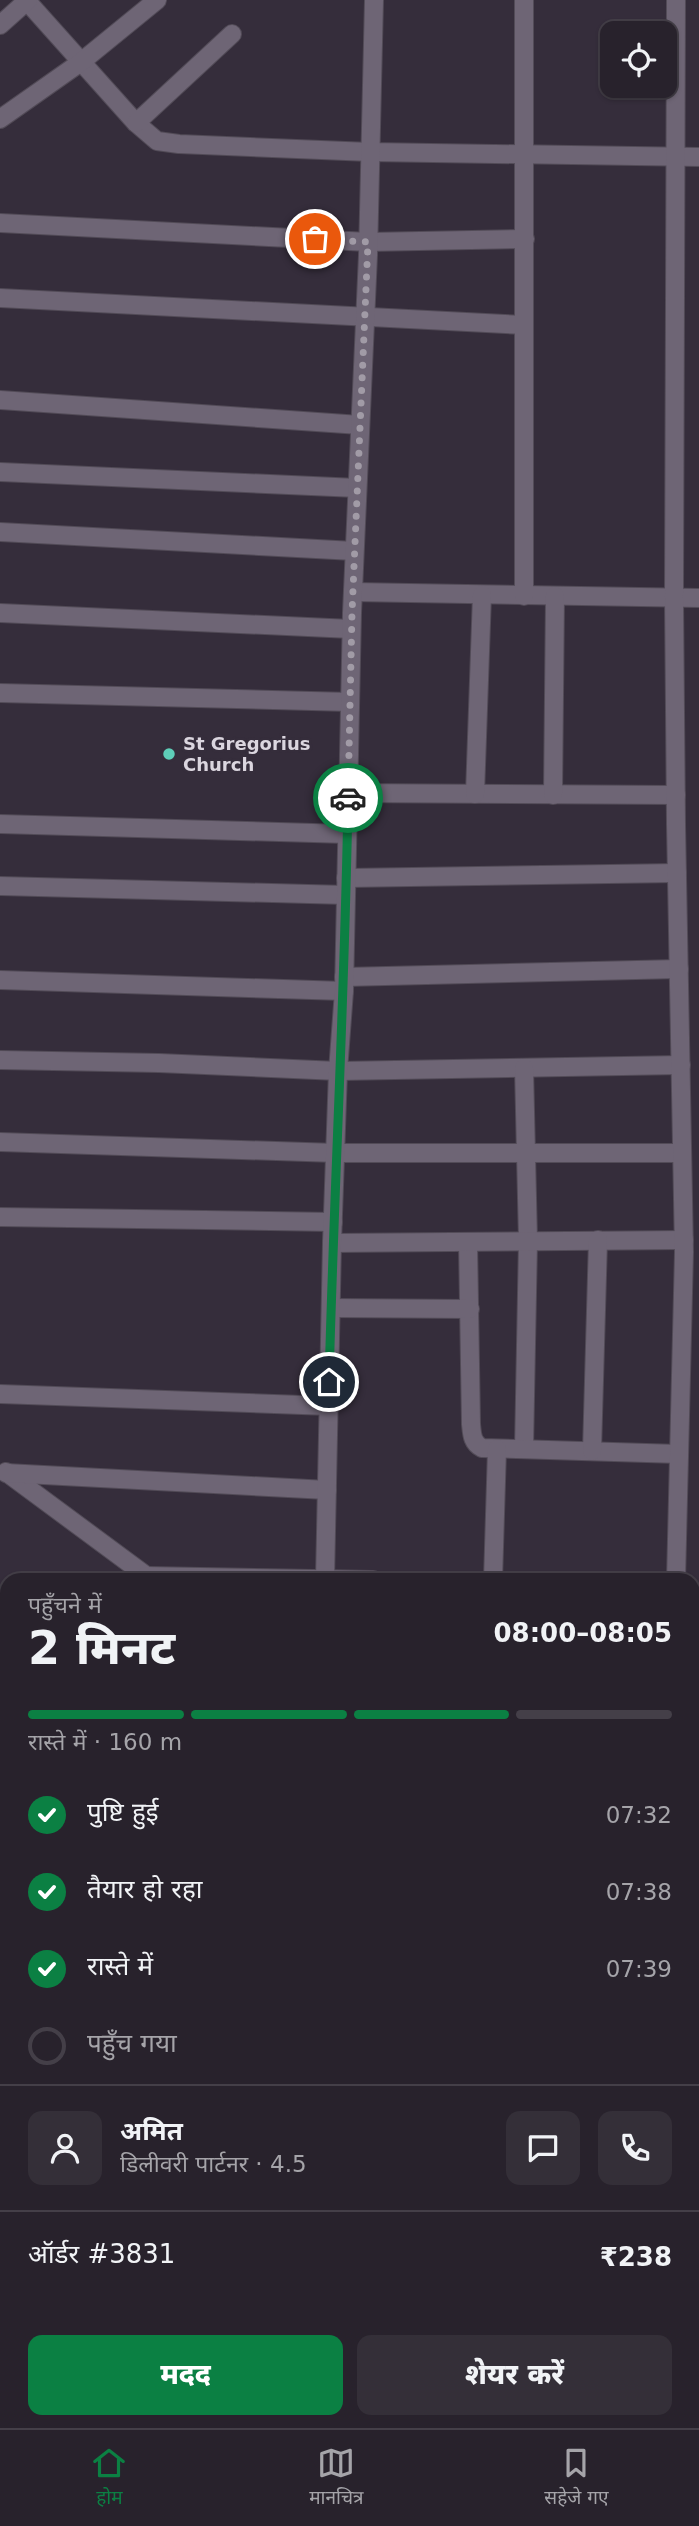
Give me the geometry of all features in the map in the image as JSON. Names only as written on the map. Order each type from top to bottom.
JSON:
[{"type":"street","points":[[0,24],[27,0],[136,123],[157,141],[370,152],[699,158]]},
{"type":"street","points":[[0,119],[81,62],[157,0]]},
{"type":"street","points":[[325,1573],[332,1243],[344,984],[351,629],[368,242],[374,0]]},
{"type":"street","points":[[524,0],[524,596]]},
{"type":"street","points":[[676,0],[674,598],[684,1240],[676,1573]]},
{"type":"street","points":[[136,123],[232,34]]},
{"type":"street","points":[[0,223],[368,242],[525,239]]},
{"type":"street","points":[[0,298],[524,325]]},
{"type":"street","points":[[0,401],[360,425]]},
{"type":"street","points":[[0,472],[357,488]]},
{"type":"street","points":[[0,532],[354,551]]},
{"type":"street","points":[[353,592],[699,598]]},
{"type":"street","points":[[475,794],[482,595]]},
{"type":"street","points":[[553,794],[555,596]]},
{"type":"street","points":[[0,613],[351,629]]},
{"type":"street","points":[[0,693],[350,702]]},
{"type":"street","points":[[348,793],[676,795]]},
{"type":"street","points":[[0,824],[347,834]]},
{"type":"street","points":[[0,886],[346,887],[677,873]]},
{"type":"street","points":[[0,980],[344,984],[679,968]]},
{"type":"street","points":[[0,1060],[159,1063],[338,1071],[681,1065]]},
{"type":"street","points":[[524,1068],[528,1241],[524,1449]]},
{"type":"street","points":[[0,1142],[336,1153],[682,1153]]},
{"type":"street","points":[[0,1217],[333,1222]]},
{"type":"street","points":[[592,1451],[598,1240]]},
{"type":"street","points":[[332,1243],[684,1240]]},
{"type":"street","points":[[468,1242],[473,1440],[476,1445],[482,1448],[679,1454]]},
{"type":"street","points":[[331,1308],[470,1309]]},
{"type":"street","points":[[0,1394],[329,1406]]},
{"type":"street","points":[[493,1573],[496,1448]]},
{"type":"street","points":[[3,1471],[327,1490]]},
{"type":"street","points":[[3,1471],[142,1573]]},
{"type":"way so far","points":[[315,239],[368,242],[352,613],[348,798]]},
{"type":"place","name":"St Gregorius Church","points":[[169,754]]},
{"type":"route","points":[[329,1382],[338,1071],[344,1004],[348,798]]}]
